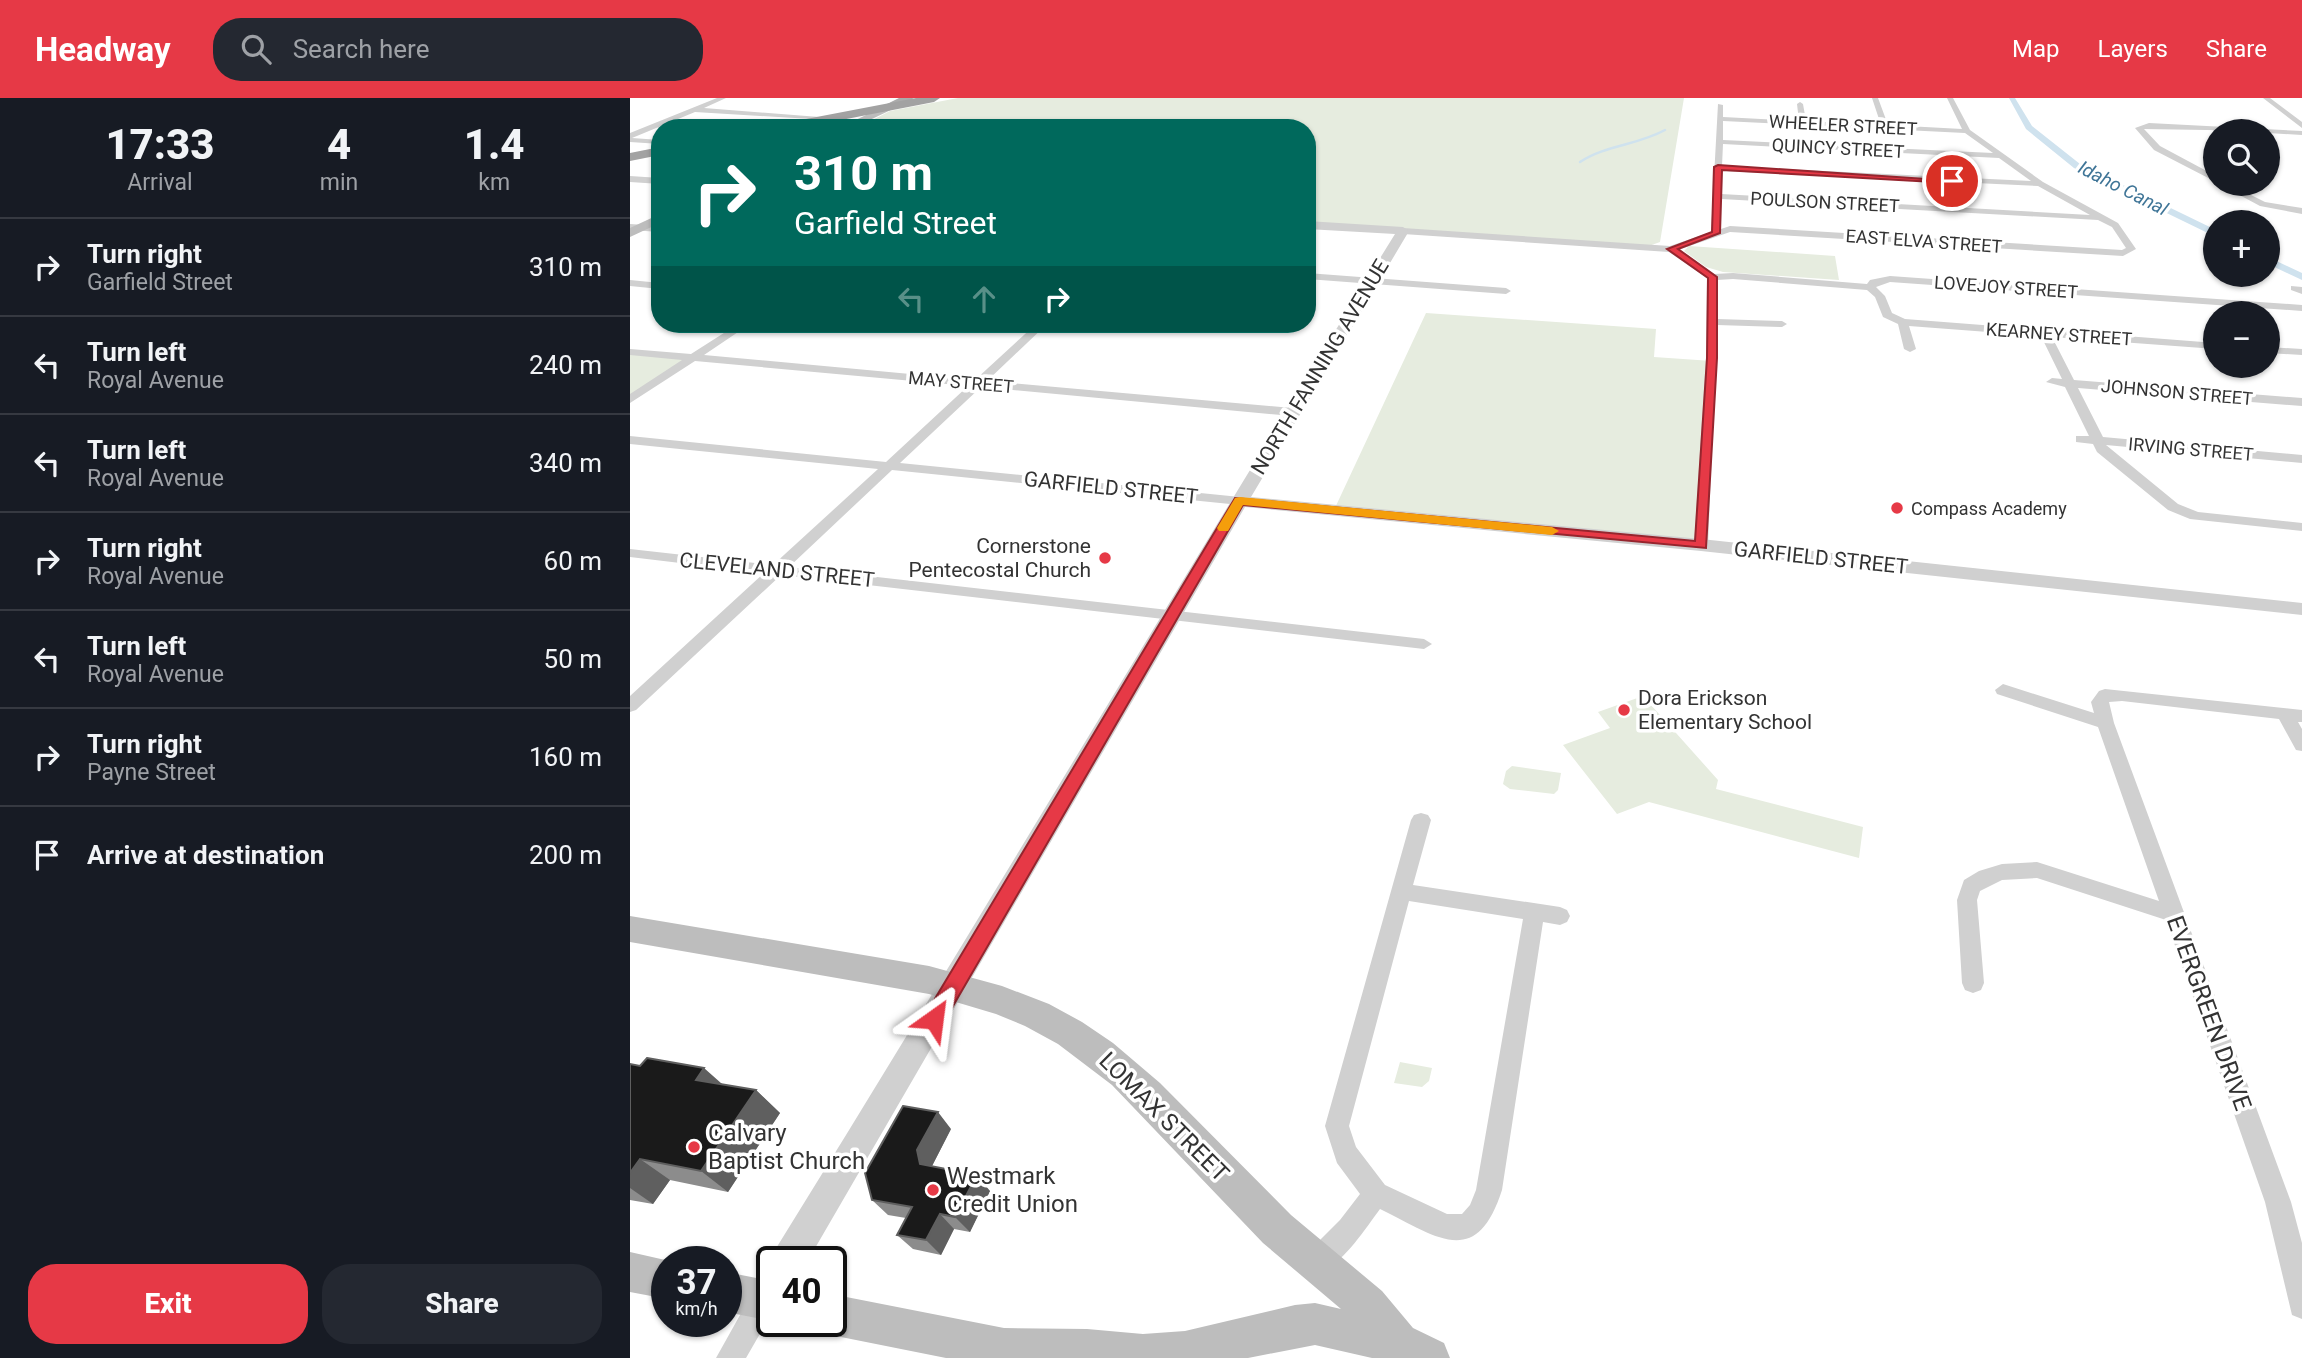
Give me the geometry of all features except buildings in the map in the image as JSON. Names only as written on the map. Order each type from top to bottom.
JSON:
[{"type":"highway","points":[[823,119],[934,98]]},
{"type":"highway","points":[[828,118],[844,119]]},
{"type":"highway","points":[[630,157],[651,153]]},
{"type":"main road","points":[[862,119],[908,98]]},
{"type":"main road","points":[[634,229],[651,222]]},
{"type":"main road","name":"LOMAX STREET","points":[[630,929],[954,986],[1011,1005],[1060,1027],[1100,1052],[1146,1094],[1233,1186],[1315,1263],[1360,1298],[1412,1354]]},
{"type":"main road","points":[[630,1272],[651,1276]]},
{"type":"main road","points":[[847,1318],[1011,1355],[1087,1350],[1143,1355],[1185,1352],[1295,1326],[1315,1324],[1412,1354]]},
{"type":"street","points":[[673,119],[723,98]]},
{"type":"street","points":[[1875,98],[1885,127]]},
{"type":"street","points":[[1950,98],[1967,131],[2040,184],[2102,219]]},
{"type":"street","points":[[2266,98],[2302,127]]},
{"type":"street","points":[[1800,104],[1803,123]]},
{"type":"street","points":[[1716,233],[1720,105]]},
{"type":"street","points":[[694,110],[828,118]]},
{"type":"street","name":"WHEELER STREET","points":[[1720,119],[1967,131]]},
{"type":"street","points":[[2203,127],[2149,125],[2139,128],[2157,148],[2203,173]]},
{"type":"street","points":[[630,138],[651,129]]},
{"type":"street","points":[[2280,131],[2302,132]]},
{"type":"street","points":[[630,138],[651,141]]},
{"type":"street","name":"QUINCY STREET","points":[[1719,142],[1999,156]]},
{"type":"street","points":[[1718,167],[2040,184]]},
{"type":"street","points":[[630,180],[651,181]]},
{"type":"street","name":"POULSON STREET","points":[[1716,195],[2102,219]]},
{"type":"street","points":[[2247,196],[2263,204],[2302,211]]},
{"type":"street","name":"EAST ELVA STREET","points":[[1671,249],[1730,229],[2123,253],[2132,249],[2115,225],[2102,219]]},
{"type":"street","points":[[1316,226],[1671,249],[1712,277],[1701,545]]},
{"type":"street","name":"NORTH FANNING AVENUE","points":[[798,1246],[1292,412],[1403,231]]},
{"type":"street","name":"LOVEJOY STREET","points":[[1712,277],[1733,276],[1870,287],[1874,282],[1890,279],[2302,308]]},
{"type":"street","points":[[1316,277],[1506,291]]},
{"type":"street","points":[[630,283],[651,285]]},
{"type":"street","points":[[1870,287],[1880,296],[1887,315],[1903,322],[1910,349]]},
{"type":"street","points":[[1712,322],[1782,324]]},
{"type":"street","name":"KEARNEY STREET","points":[[1903,322],[2203,345]]},
{"type":"street","points":[[630,398],[731,333]]},
{"type":"street","points":[[630,706],[1032,333]]},
{"type":"street","points":[[2045,333],[2102,449],[2173,508],[2195,516],[2302,527]]},
{"type":"street","points":[[2280,351],[2302,352]]},
{"type":"street","name":"MAY STREET","points":[[630,352],[1292,412]]},
{"type":"street","name":"JOHNSON STREET","points":[[2052,382],[2302,402]]},
{"type":"street","name":"IRVING STREET","points":[[2080,439],[2302,459]]},
{"type":"street","name":"GARFIELD STREET","points":[[630,440],[1701,545],[2302,609]]},
{"type":"street","name":"CLEVELAND STREET","points":[[630,553],[1424,644]]},
{"type":"street","points":[[2003,690],[2105,723]]},
{"type":"street","points":[[2105,723],[2100,702],[2105,695],[2294,715],[2302,745]]},
{"type":"street","name":"EVERGREEN DRIVE","points":[[2105,723],[2277,1202],[2300,1274],[2302,1306]]},
{"type":"street","points":[[1421,820],[1337,1126],[1346,1154],[1376,1194],[1446,1227],[1469,1227],[1483,1210],[1489,1190],[1534,912]]},
{"type":"street","points":[[1973,984],[1966,900],[1971,887],[1992,873],[2015,869],[2037,870],[2173,914]]},
{"type":"street","points":[[1401,892],[1560,916]]},
{"type":"street","points":[[1315,1263],[1349,1229],[1376,1194]]},
{"type":"street","points":[[730,1358],[756,1302]]},
{"type":"shaded area","points":[[958,98],[1684,98],[1660,242],[1646,247],[1316,226],[1316,119],[874,119],[890,111]]},
{"type":"shaded area","points":[[1689,246],[1835,256],[1839,280],[1723,272],[1706,267],[1684,251]]},
{"type":"shaded area","points":[[1426,313],[1656,329],[1654,357],[1712,361],[1701,545],[1334,510]]},
{"type":"shaded area","points":[[630,352],[692,358],[630,398]]},
{"type":"shaded area","points":[[1643,696],[1718,780],[1716,789],[1863,827],[1859,858],[1649,802],[1617,814],[1563,745],[1610,728],[1598,712]]},
{"type":"shaded area","points":[[1512,766],[1561,773],[1558,790],[1554,794],[1510,789],[1503,784],[1506,771]]},
{"type":"shaded area","points":[[1400,1062],[1432,1068],[1429,1081],[1422,1087],[1394,1083]]},
{"type":"waterway","name":"Idaho Canal","points":[[2012,98],[2029,127],[2077,166],[2203,228]]},
{"type":"waterway","points":[[1580,162],[1600,152],[1665,130]]},
{"type":"waterway","name":"Idaho Canal","points":[[2280,266],[2302,277]]},
{"type":"slow traffic","points":[[1223,528],[1240,501],[1552,531]]},
{"type":"place","name":"Compass Academy","points":[[1897,508]]},
{"type":"place","name":"Cornerstone Pentecostal Church","points":[[1105,558]]},
{"type":"place","name":"Dora Erickson Elementary School","points":[[1624,710]]},
{"type":"place","name":"Calvary Baptist Church","points":[[694,1147]]},
{"type":"place","name":"Westmark Credit Union","points":[[933,1190]]},
{"type":"route","points":[[934,1019],[1240,501],[1701,545],[1712,358],[1712,277],[1671,249],[1716,233],[1718,167],[1952,181]]}]
